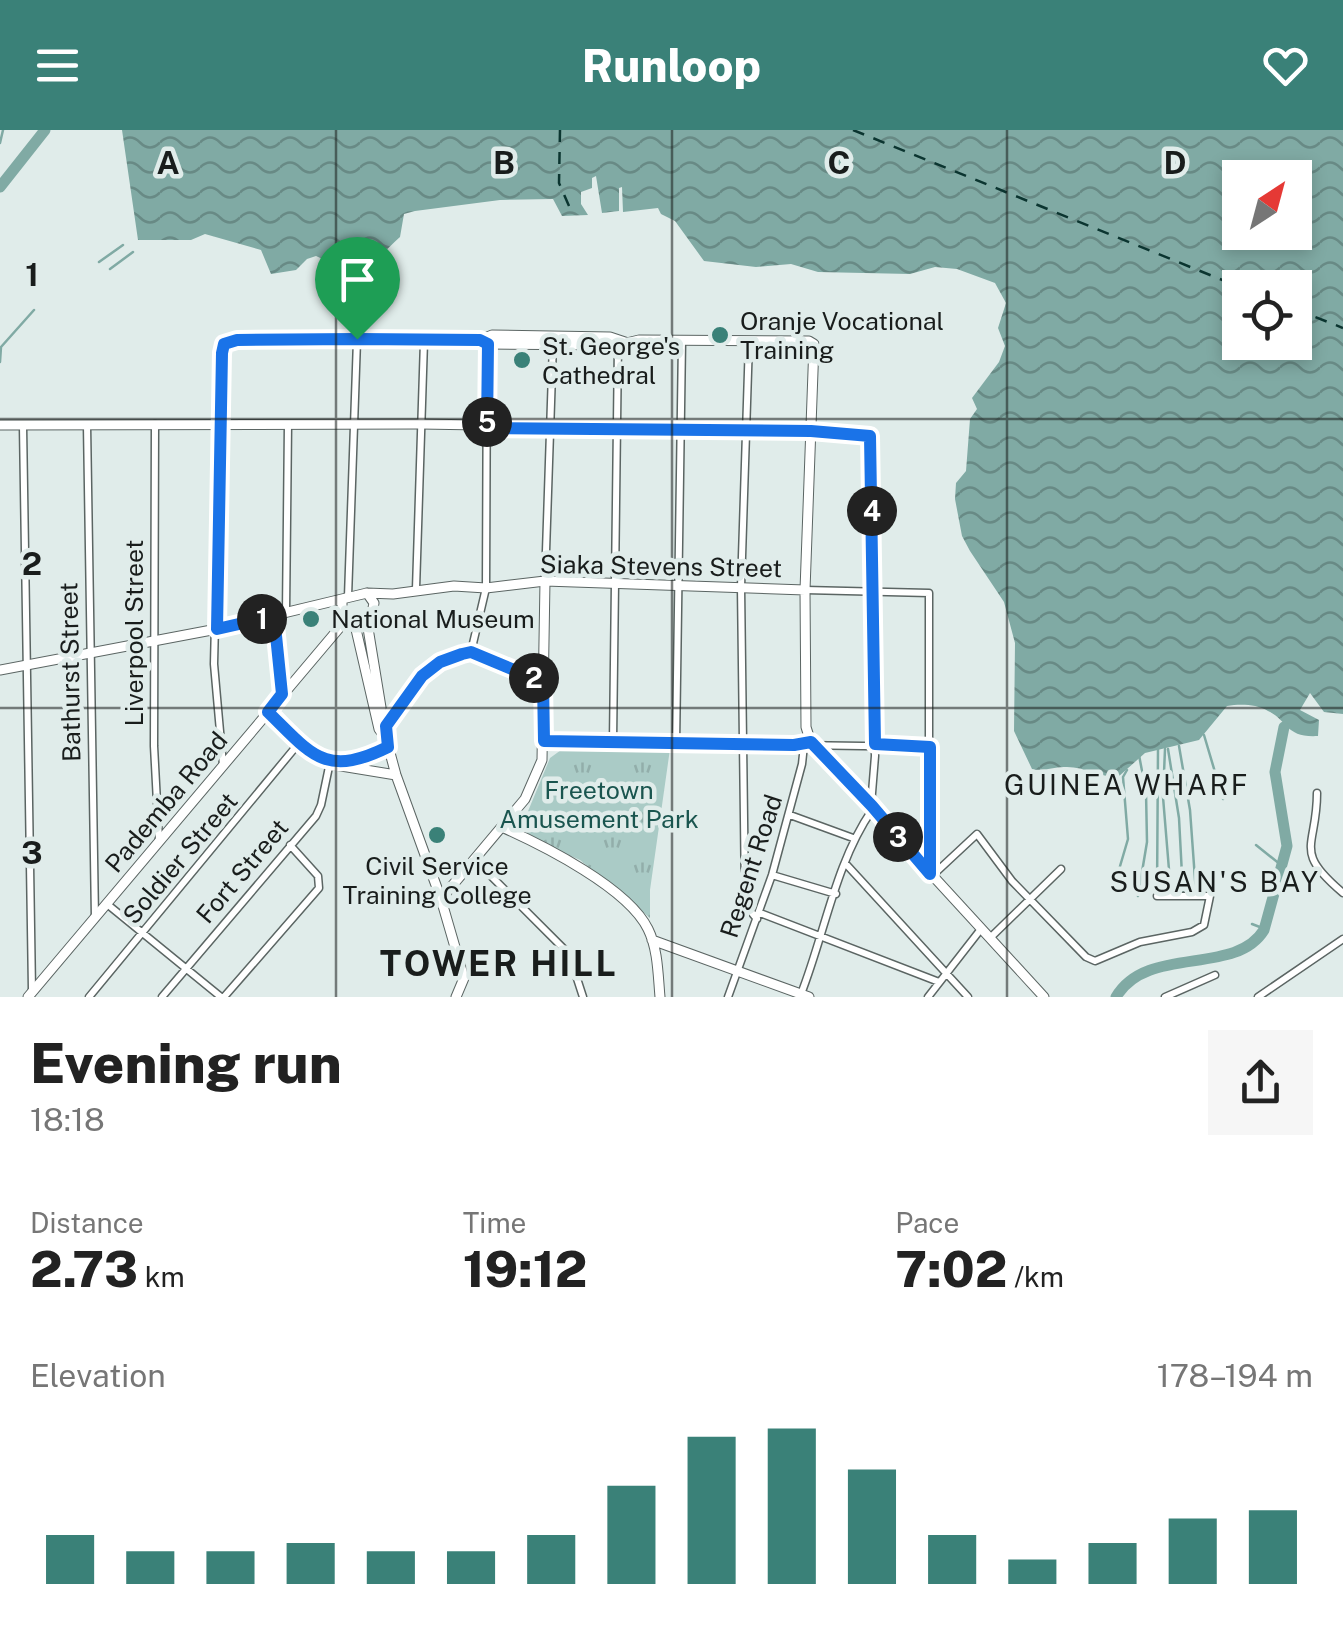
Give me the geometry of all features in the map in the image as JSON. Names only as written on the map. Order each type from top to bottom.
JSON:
[{"type":"main road","points":[[220,424],[222,353],[224,344],[231,341],[814,344],[805,590],[808,744],[872,807],[1044,997]]},
{"type":"main road","points":[[0,425],[420,424],[811,431]]},
{"type":"main road","points":[[441,899],[504,828],[536,778],[544,741],[545,581]]},
{"type":"main road","name":"Siaka Stevens Street","points":[[345,598],[367,593],[486,588],[545,581],[805,590]]},
{"type":"main road","points":[[367,593],[374,607],[367,622],[385,735]]},
{"type":"main road","name":"Siaka Stevens Street","points":[[374,607],[393,594]]},
{"type":"main road","points":[[0,670],[217,629],[345,598],[346,618],[464,978],[456,997]]},
{"type":"main road","points":[[315,605],[367,622]]},
{"type":"main road","name":"Pademba Road","points":[[30,994],[336,633],[335,622],[346,618]]},
{"type":"main road","points":[[268,712],[299,743],[328,762],[396,774]]},
{"type":"main road","points":[[328,762],[360,760],[385,735]]},
{"type":"main road","points":[[504,828],[550,849],[594,878],[642,919],[652,940],[660,997]]},
{"type":"main road","points":[[652,940],[805,996]]},
{"type":"street","points":[[345,598],[357,339]]},
{"type":"street","points":[[471,652],[486,588],[485,340]]},
{"type":"street","points":[[416,589],[424,341]]},
{"type":"street","points":[[545,581],[552,341]]},
{"type":"street","points":[[676,744],[682,341]]},
{"type":"street","points":[[749,341],[741,587],[745,896],[748,906],[759,916],[939,982]]},
{"type":"street","points":[[613,742],[620,342]]},
{"type":"street","name":"Liverpool Street","points":[[155,424],[154,746],[159,841]]},
{"type":"street","points":[[220,424],[215,700],[223,765]]},
{"type":"street","points":[[286,612],[288,424]]},
{"type":"street","name":"Bathurst Street","points":[[87,425],[94,919]]},
{"type":"street","points":[[24,426],[30,994]]},
{"type":"street","points":[[805,996],[844,862],[872,807],[875,744],[870,436],[811,431]]},
{"type":"street","name":"Siaka Stevens Street","points":[[805,590],[929,593],[930,747]]},
{"type":"street","points":[[274,616],[282,694]]},
{"type":"street","points":[[385,735],[430,669],[451,657],[471,652],[543,682]]},
{"type":"street","points":[[544,741],[930,747],[931,875]]},
{"type":"street","name":"Soldier Street","points":[[89,997],[299,743]]},
{"type":"street","name":"Regent Road","points":[[728,997],[772,875],[808,744]]},
{"type":"street","name":"Fort Street","points":[[162,997],[319,810],[328,762]]},
{"type":"street","points":[[1317,792],[1310,830],[1313,861],[1320,874],[1343,893]]},
{"type":"street","points":[[790,815],[853,838]]},
{"type":"street","points":[[931,875],[978,834],[1030,901],[1086,958],[1095,961],[1140,942],[1192,932],[1204,925],[1210,896],[1157,896]]},
{"type":"street","points":[[107,904],[223,997],[319,888],[318,876],[290,844]]},
{"type":"street","points":[[475,860],[553,935],[571,960],[582,997]]},
{"type":"street","points":[[844,862],[968,997]]},
{"type":"street","points":[[990,938],[1061,869]]},
{"type":"street","points":[[772,875],[836,894]]},
{"type":"street","points":[[928,997],[981,929]]},
{"type":"street","points":[[1258,997],[1343,939]]},
{"type":"street","points":[[1165,997],[1215,976]]},
{"type":"green space","name":"Freetown Amusement Park","points":[[568,745],[670,749],[650,890],[650,918],[580,860],[519,833],[550,758]]},
{"type":"water","points":[[122,130],[1343,130],[1343,714],[1324,712],[1310,693],[1300,710],[1319,720],[1318,736],[1307,736],[1293,731],[1263,709],[1227,706],[1199,740],[1145,753],[1118,777],[1074,767],[1032,769],[1014,731],[1015,643],[1004,602],[962,536],[955,499],[956,483],[966,471],[970,419],[977,409],[972,398],[999,362],[1005,346],[998,328],[1006,303],[995,283],[957,269],[935,267],[910,274],[818,272],[791,264],[756,267],[704,261],[675,221],[658,208],[623,212],[622,187],[619,211],[602,213],[596,176],[592,178],[592,188],[581,192],[581,204],[588,215],[562,216],[553,199],[500,200],[404,214],[400,237],[375,261],[354,272],[316,256],[296,270],[271,274],[261,250],[205,234],[191,240],[138,240]]},
{"type":"waterway","points":[[0,143],[3,130]]},
{"type":"waterway","points":[[0,187],[45,130]]},
{"type":"waterway","points":[[99,262],[123,245]]},
{"type":"waterway","points":[[110,269],[133,252]]},
{"type":"waterway","points":[[0,362],[1,347],[34,310]]},
{"type":"waterway","points":[[1116,997],[1130,981],[1148,971],[1233,953],[1251,944],[1264,930],[1287,846],[1275,772],[1284,727]]},
{"type":"waterway","points":[[1204,735],[1223,799]]},
{"type":"waterway","points":[[1179,746],[1190,810],[1196,893]]},
{"type":"waterway","points":[[1157,894],[1158,749]]},
{"type":"waterway","points":[[1165,749],[1163,797],[1171,894]]},
{"type":"waterway","points":[[1168,749],[1179,818],[1183,894]]},
{"type":"waterway","points":[[1138,896],[1147,842],[1146,792],[1139,755]]},
{"type":"waterway","points":[[1113,890],[1128,839],[1123,777],[1127,770]]},
{"type":"waterway","points":[[1256,845],[1281,865]]},
{"type":"waterway","points":[[1252,924],[1265,929]]},
{"type":"ferry route","points":[[560,130],[559,183],[573,215]]},
{"type":"ferry route","points":[[853,130],[1222,280]]},
{"type":"ferry route","points":[[1312,316],[1343,328]]},
{"type":"place","name":"Oranje Vocational Training","points":[[720,335]]},
{"type":"place","name":"St. George's Cathedral","points":[[522,360]]},
{"type":"place","name":"National Museum","points":[[311,619]]},
{"type":"place","name":"Civil Service Training College","points":[[437,835]]},
{"type":"district","name":"GUINEA WHARF","points":[[1127,785]]},
{"type":"district","name":"SUSAN'S BAY","points":[[1215,882]]},
{"type":"district","name":"TOWER HILL","points":[[499,964]]},
{"type":"route","points":[[357,339],[480,340],[488,344],[487,428],[868,434],[875,744],[930,747],[930,874],[811,742],[794,745],[544,741],[543,682],[471,652],[451,657],[422,676],[386,726],[388,747],[360,760],[325,762],[299,743],[268,712],[282,694],[274,616],[217,629],[222,353],[224,344],[237,340],[357,339]]}]
